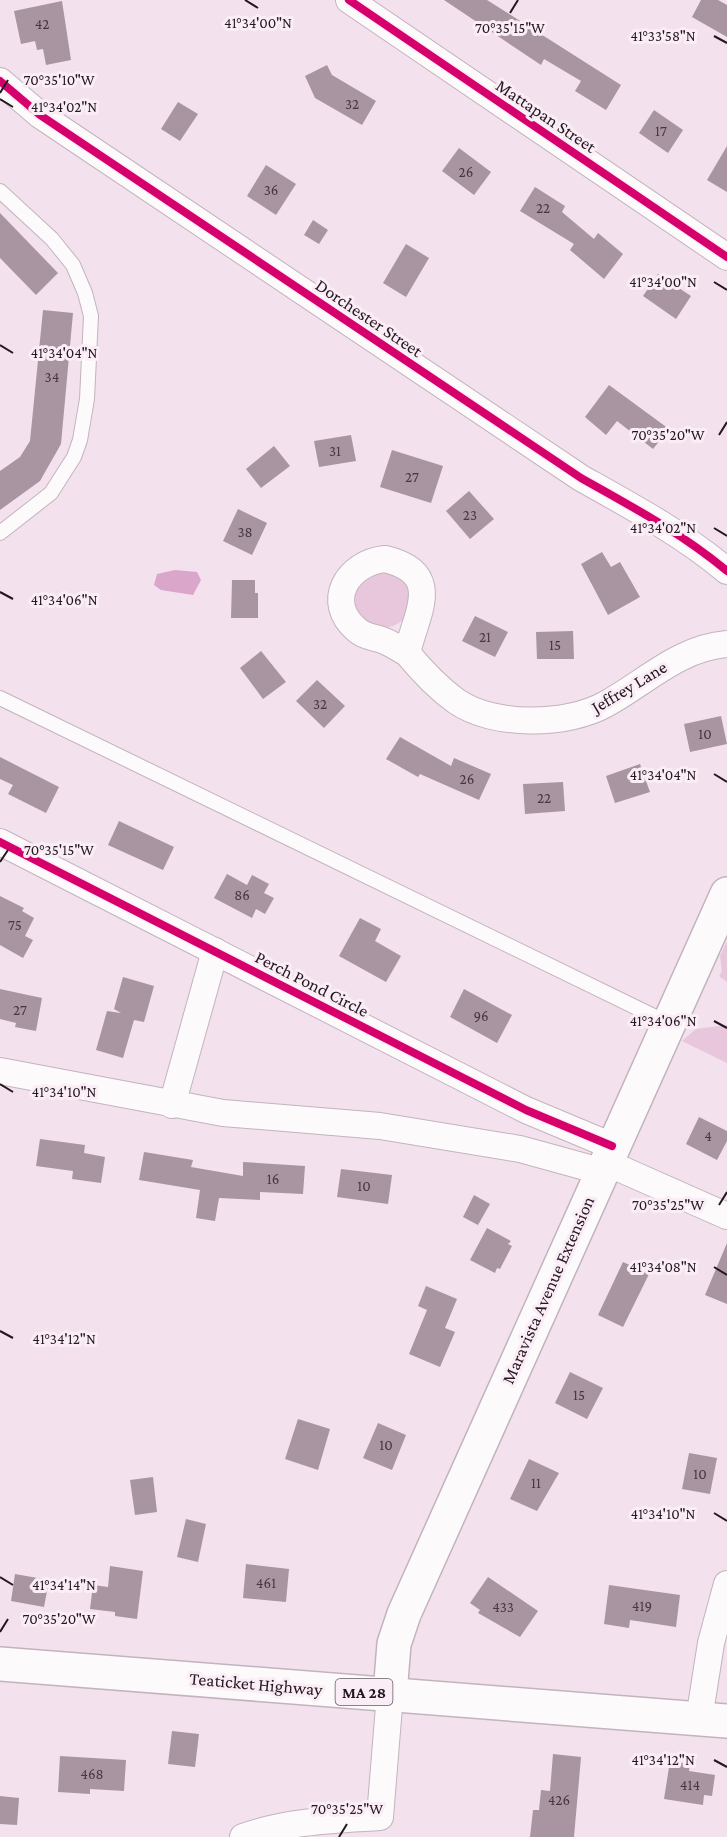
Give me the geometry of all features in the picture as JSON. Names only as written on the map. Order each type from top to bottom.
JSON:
[{"type":"main road","name":"Maravista Avenue Extension","points":[[390,1694],[394,1644],[404,1614],[727,894]]},
{"type":"main road","name":"Teaticket Highway","points":[[0,1664],[713,1720]]},
{"type":"street","name":"Mattapan Street","points":[[349,0],[727,257]]},
{"type":"street","name":"Dorchester Street","points":[[0,81],[50,121],[572,471],[634,507],[710,557],[727,571]]},
{"type":"street","name":"Jeffrey Lane","points":[[407,653],[456,701],[482,713],[529,720],[566,718],[590,712],[605,705],[672,661],[704,649],[727,644]]},
{"type":"street","name":"Perch Pond Circle","points":[[0,842],[526,1110],[606,1160]]},
{"type":"street","points":[[172,1105],[215,951]]},
{"type":"street","points":[[0,1071],[223,1113],[380,1126],[520,1149],[606,1160],[727,1216]]},
{"type":"street","points":[[713,1720],[711,1643],[727,1584]]},
{"type":"street","points":[[243,1837],[267,1829],[316,1821],[377,1827],[390,1694]]},
{"type":"lane","points":[[0,191],[64,253],[79,277],[91,316],[87,399],[80,440],[74,457],[51,493],[0,533]]},
{"type":"lane","points":[[0,698],[668,1023]]},
{"type":"shaded area","points":[[175,570],[197,572],[201,580],[193,595],[161,590],[154,585],[157,574]]},
{"type":"shaded area","points":[[378,572],[388,572],[403,580],[409,589],[411,600],[409,611],[403,620],[388,628],[378,628],[367,623],[360,616],[355,605],[355,595],[360,584],[367,577]]},
{"type":"shaded area","points":[[727,941],[727,982],[719,976],[722,971],[720,956]]},
{"type":"shaded area","points":[[727,1025],[727,1063],[682,1041],[696,1029]]},
{"type":"building","points":[[444,0],[487,0],[621,85],[606,110],[575,91],[581,81],[544,59],[541,65]]},
{"type":"building","points":[[701,0],[718,0],[727,5],[727,37],[692,17]]},
{"type":"building","points":[[62,1],[71,60],[46,65],[43,49],[37,50],[35,41],[21,44],[14,11]]},
{"type":"building","points":[[327,65],[332,75],[376,101],[362,125],[315,98],[305,76]]},
{"type":"building","points":[[178,102],[198,114],[180,141],[161,129]]},
{"type":"building","points":[[654,110],[683,130],[668,153],[639,133]]},
{"type":"building","points":[[727,146],[727,192],[707,180]]},
{"type":"building","points":[[459,148],[491,172],[474,195],[442,171]]},
{"type":"building","points":[[266,165],[296,184],[276,215],[247,196]]},
{"type":"building","points":[[535,187],[565,206],[562,212],[594,239],[598,233],[623,254],[604,279],[570,250],[574,244],[520,211]]},
{"type":"building","points":[[0,213],[58,273],[36,295],[0,258]]},
{"type":"building","points":[[313,220],[328,230],[319,244],[304,235]]},
{"type":"building","points":[[406,244],[429,258],[406,297],[383,283]]},
{"type":"building","points":[[658,274],[691,296],[676,319],[643,296]]},
{"type":"building","points":[[43,310],[73,313],[61,444],[40,481],[0,510],[0,471],[20,457],[30,441]]},
{"type":"building","points":[[609,385],[669,429],[653,449],[617,421],[606,435],[585,417]]},
{"type":"building","points":[[351,435],[356,461],[319,467],[314,441]]},
{"type":"building","points":[[274,446],[290,466],[261,488],[246,469]]},
{"type":"building","points":[[392,450],[443,466],[431,503],[380,487]]},
{"type":"building","points":[[469,491],[494,519],[470,539],[446,511]]},
{"type":"building","points":[[238,509],[267,523],[252,555],[223,541]]},
{"type":"building","points":[[602,552],[611,567],[620,562],[640,597],[608,615],[581,564]]},
{"type":"building","points":[[232,580],[255,580],[255,593],[258,593],[258,618],[231,618]]},
{"type":"building","points":[[475,616],[508,632],[495,657],[462,641]]},
{"type":"building","points":[[573,631],[574,659],[537,659],[536,632]]},
{"type":"building","points":[[261,651],[286,682],[263,699],[240,668]]},
{"type":"building","points":[[317,680],[345,706],[324,728],[296,701]]},
{"type":"building","points":[[721,716],[727,744],[690,752],[684,724]]},
{"type":"building","points":[[400,737],[451,766],[454,758],[491,774],[479,800],[420,774],[418,777],[386,759]]},
{"type":"building","points":[[0,757],[59,787],[46,813],[8,794],[13,785],[0,779]]},
{"type":"building","points":[[640,764],[650,792],[615,803],[606,776]]},
{"type":"building","points":[[563,782],[565,811],[525,814],[523,784]]},
{"type":"building","points":[[119,821],[174,847],[163,870],[108,845]]},
{"type":"building","points":[[227,874],[247,885],[252,875],[269,884],[264,893],[274,898],[265,914],[256,909],[252,918],[214,898]]},
{"type":"building","points":[[0,896],[24,908],[22,911],[34,918],[25,936],[33,940],[23,958],[0,945]]},
{"type":"building","points":[[360,918],[381,929],[375,941],[401,956],[386,982],[339,956]]},
{"type":"building","points":[[123,977],[154,986],[144,1022],[134,1020],[123,1058],[96,1050],[107,1011],[121,1013],[114,1009]]},
{"type":"building","points":[[0,989],[42,998],[36,1031],[15,1027],[16,1023],[0,1019]]},
{"type":"building","points":[[464,989],[512,1015],[497,1043],[450,1017]]},
{"type":"building","points":[[699,1117],[727,1131],[727,1141],[717,1160],[686,1144]]},
{"type":"building","points":[[40,1139],[85,1145],[84,1153],[105,1157],[101,1183],[72,1179],[73,1171],[36,1166]]},
{"type":"building","points":[[144,1152],[193,1160],[191,1167],[243,1176],[243,1162],[305,1166],[303,1194],[260,1192],[260,1200],[219,1198],[215,1221],[196,1218],[200,1190],[139,1180]]},
{"type":"building","points":[[341,1169],[392,1175],[388,1204],[337,1197]]},
{"type":"building","points":[[474,1195],[490,1204],[478,1225],[463,1217]]},
{"type":"building","points":[[487,1228],[511,1241],[508,1244],[512,1246],[500,1269],[497,1268],[495,1273],[470,1260]]},
{"type":"building","points":[[727,1243],[727,1304],[705,1295]]},
{"type":"building","points":[[623,1262],[649,1274],[623,1327],[598,1315]]},
{"type":"building","points":[[426,1286],[457,1299],[445,1328],[455,1332],[440,1367],[409,1354],[427,1310],[418,1306]]},
{"type":"building","points":[[570,1372],[603,1388],[587,1419],[555,1403]]},
{"type":"building","points":[[298,1419],[330,1429],[318,1470],[285,1459]]},
{"type":"building","points":[[378,1423],[406,1435],[392,1470],[363,1458]]},
{"type":"building","points":[[689,1453],[717,1458],[710,1494],[682,1489]]},
{"type":"building","points":[[529,1459],[559,1473],[537,1511],[510,1499]]},
{"type":"building","points":[[153,1477],[157,1512],[135,1515],[130,1480]]},
{"type":"building","points":[[186,1519],[206,1524],[198,1562],[177,1557]]},
{"type":"building","points":[[246,1564],[289,1569],[286,1602],[243,1598]]},
{"type":"building","points":[[110,1566],[143,1571],[137,1619],[115,1616],[115,1612],[90,1609],[93,1585],[108,1587]]},
{"type":"building","points":[[15,1574],[49,1580],[44,1607],[11,1601]]},
{"type":"building","points":[[488,1577],[538,1611],[520,1637],[478,1613],[480,1610],[470,1603]]},
{"type":"building","points":[[609,1585],[680,1595],[676,1627],[630,1620],[629,1628],[604,1624]]},
{"type":"building","points":[[172,1731],[199,1734],[195,1767],[168,1764]]},
{"type":"building","points":[[553,1754],[581,1757],[574,1837],[530,1837],[533,1810],[539,1810],[541,1790],[550,1791]]},
{"type":"building","points":[[60,1756],[126,1760],[124,1791],[90,1789],[90,1794],[58,1792]]},
{"type":"building","points":[[670,1761],[690,1764],[689,1771],[715,1775],[712,1796],[704,1795],[703,1805],[664,1799]]},
{"type":"building","points":[[0,1796],[19,1798],[17,1825],[0,1824]]},
{"type":"cycle path","points":[[349,0],[727,257]]},
{"type":"cycle path","points":[[0,81],[40,115],[581,478],[675,533],[727,571]]},
{"type":"cycle path","points":[[0,842],[526,1110],[612,1146]]}]
